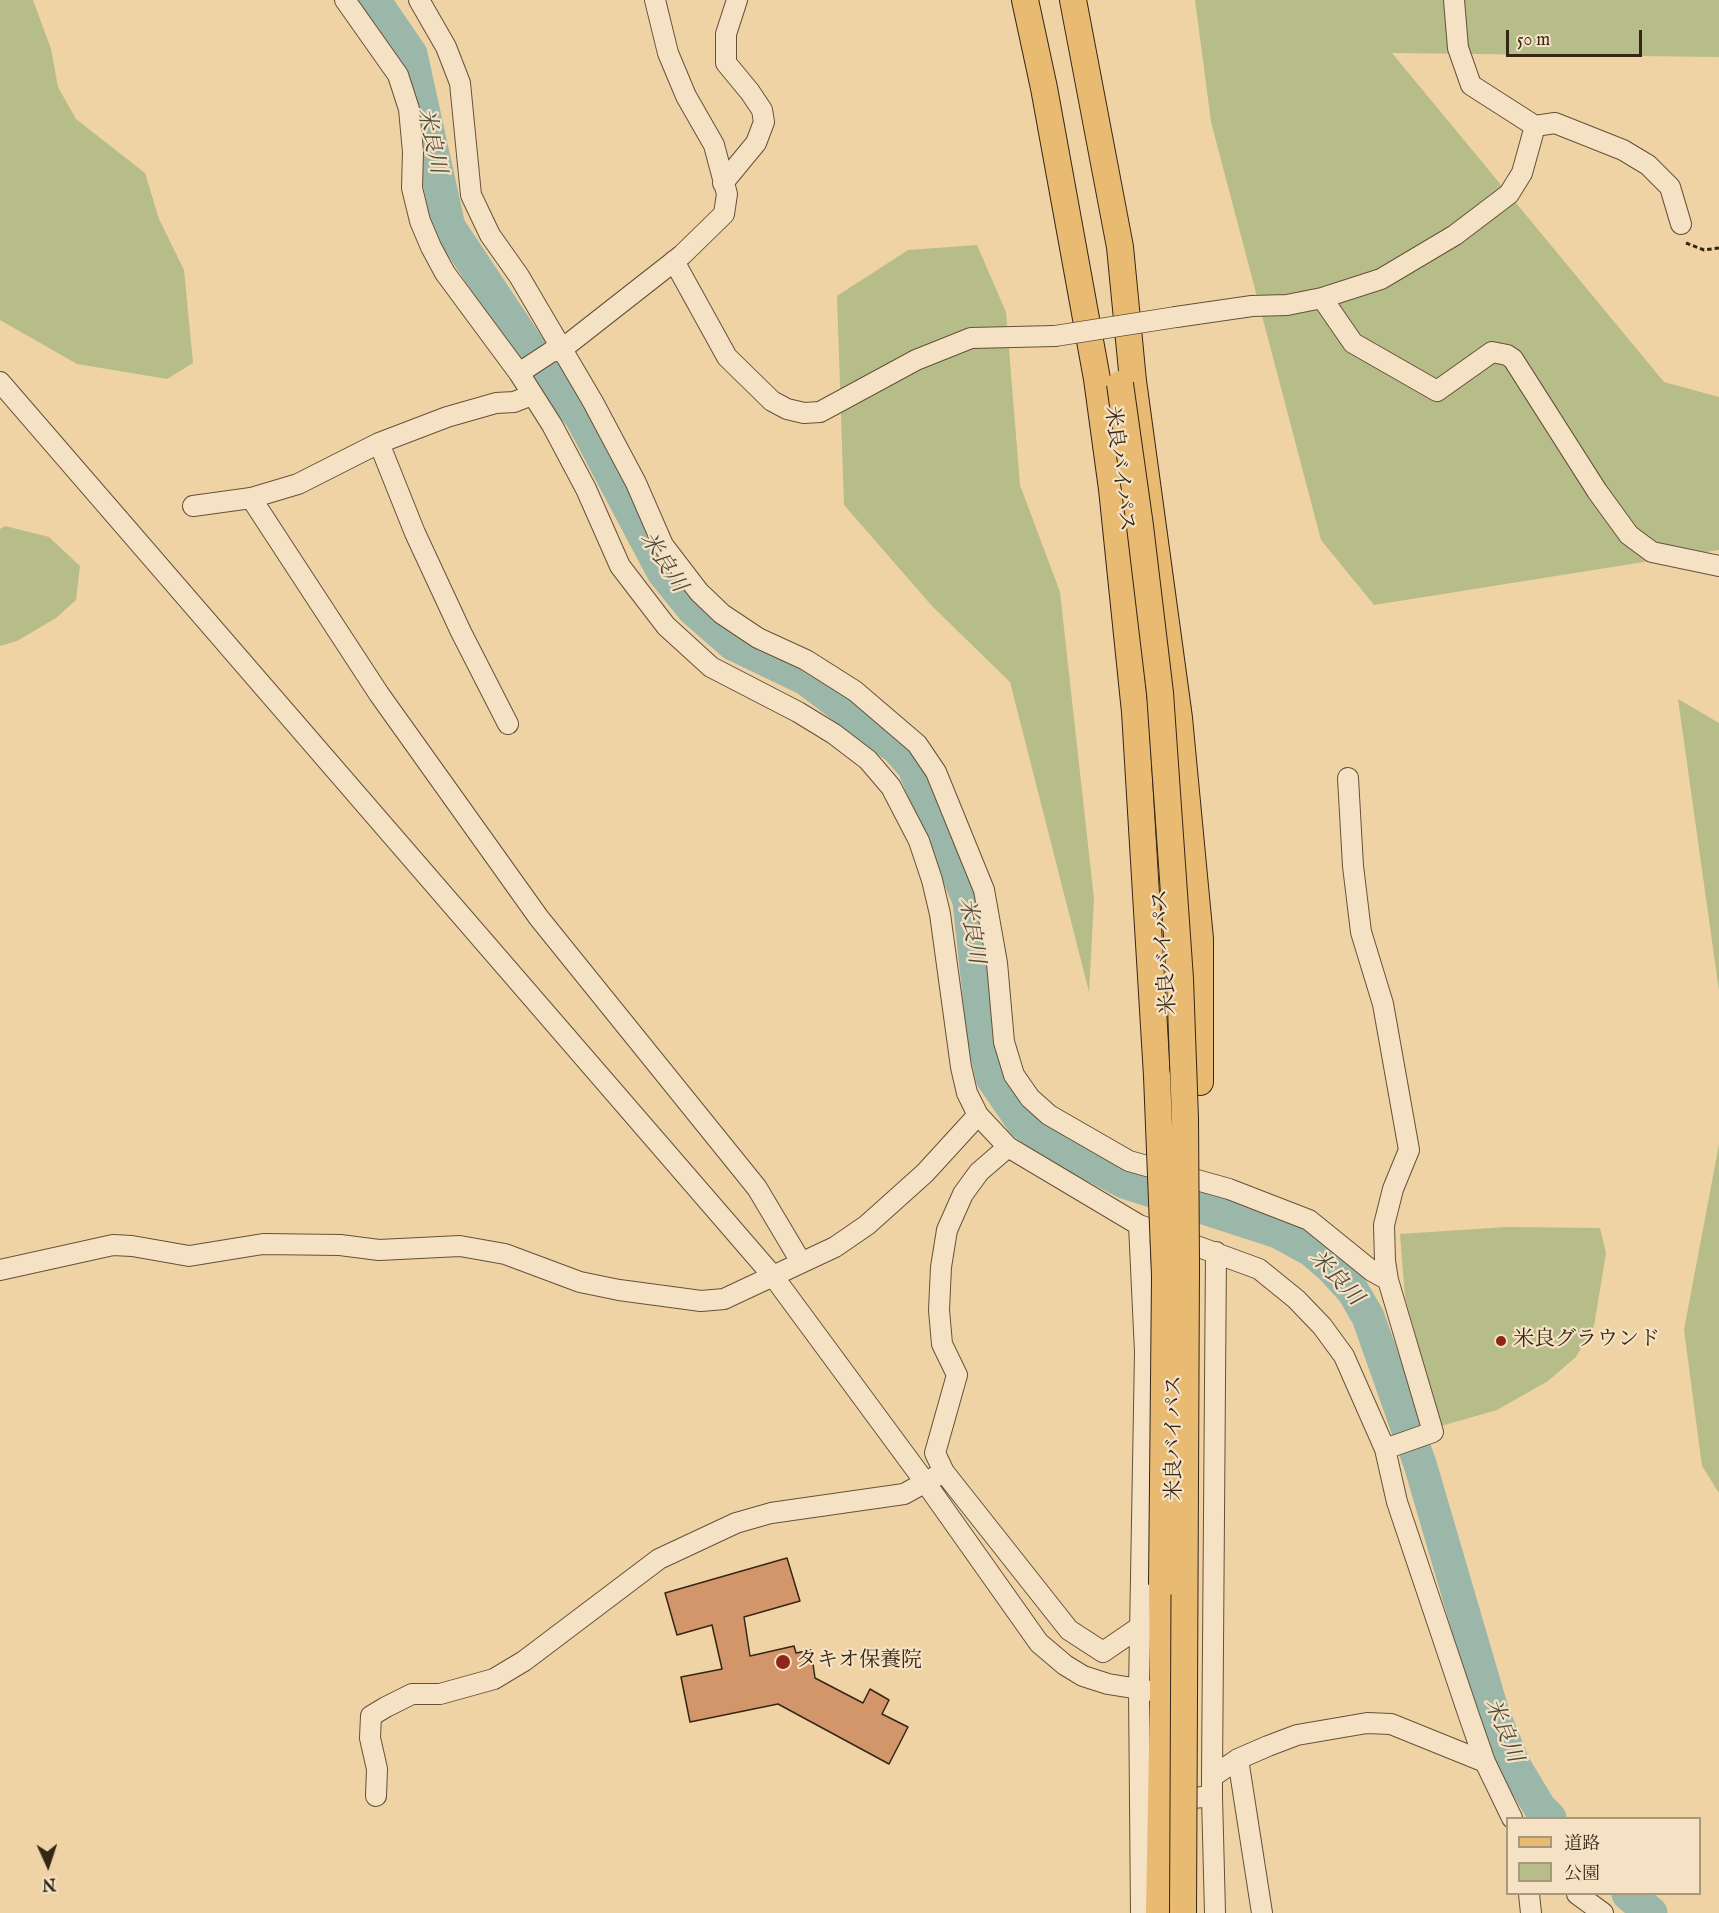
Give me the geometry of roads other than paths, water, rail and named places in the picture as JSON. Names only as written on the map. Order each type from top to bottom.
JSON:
[{"type":"main road","points":[[1025,0],[1044,88],[1097,379],[1112,489],[1135,712],[1158,1077],[1165,1276],[1162,1585],[1151,1692],[1159,1913]]},
{"type":"main road","name":"米良バイパス","points":[[1040,0],[1140,526],[1160,693],[1180,979],[1185,1118],[1183,1913]]},
{"type":"main road","name":"米良バイパス","points":[[1058,0],[1101,223],[1114,384],[1148,700],[1166,930],[1174,1077],[1176,1299],[1173,1913]]},
{"type":"main road","points":[[1073,0],[1120,247],[1133,381],[1179,718],[1200,939],[1193,1695],[1206,1790],[1194,1913]]},
{"type":"street","points":[[345,0],[398,75],[409,109],[413,152],[412,188],[420,221],[431,247],[445,273],[522,371],[532,395],[570,458],[620,566],[666,626],[711,667],[798,712],[834,734],[868,760],[891,787],[919,841],[932,880],[940,914],[947,981],[961,1067],[967,1093],[978,1114],[1008,1147],[1139,1225],[1259,1269],[1296,1299],[1322,1326],[1344,1356],[1389,1448],[1397,1502],[1485,1762],[1512,1817]]},
{"type":"street","points":[[419,0],[446,47],[460,83],[471,195],[490,235],[519,276],[557,350],[636,483],[663,545],[699,592],[735,624],[758,638],[806,660],[855,691],[917,744],[929,759],[984,890],[997,963],[1004,1042],[1014,1075],[1030,1098],[1049,1115],[1129,1161],[1229,1189],[1309,1220],[1388,1280]]},
{"type":"street","points":[[522,371],[557,350],[674,261],[724,214],[727,194],[714,145],[686,96],[668,53],[655,0]]},
{"type":"street","points":[[723,183],[756,143],[764,122],[762,110],[726,63],[726,34],[737,0]]},
{"type":"street","points":[[1454,0],[1458,48],[1471,85],[1535,126],[1555,123],[1623,150],[1648,165],[1670,187],[1681,225]]},
{"type":"street","points":[[674,261],[727,357],[772,401],[787,409],[804,413],[820,412],[916,360],[971,338],[1055,336],[1252,306],[1287,305],[1322,298],[1381,279],[1455,235],[1509,194],[1522,172],[1535,126]]},
{"type":"street","points":[[1322,298],[1353,343],[1437,391],[1492,352],[1507,355],[1513,359],[1597,491],[1629,536],[1652,552],[1719,566]]},
{"type":"street","points":[[0,382],[773,1276],[925,1482],[1028,1630],[1051,1655],[1083,1676],[1151,1692],[1193,1695]]},
{"type":"street","points":[[193,506],[251,498],[298,484],[379,443],[447,417],[496,403],[514,402],[532,395]]},
{"type":"street","points":[[379,443],[419,543],[460,632],[508,724]]},
{"type":"street","points":[[251,498],[379,694],[525,898],[758,1188],[801,1262]]},
{"type":"street","points":[[1348,778],[1353,866],[1361,932],[1383,1004],[1409,1150],[1393,1189],[1384,1225],[1388,1280],[1433,1432],[1389,1448]]},
{"type":"street","points":[[0,1270],[113,1245],[189,1256],[263,1244],[339,1245],[380,1250],[460,1246],[505,1254],[580,1282],[684,1299],[724,1299],[835,1247],[896,1202],[978,1114]]},
{"type":"street","points":[[1008,1147],[979,1172],[963,1194],[947,1230],[943,1248],[940,1332],[942,1344],[957,1375],[935,1453],[944,1472],[1069,1630],[1103,1652],[1141,1626]]},
{"type":"street","points":[[1139,1225],[1145,1352],[1141,1626],[1151,1692],[1141,1913]]},
{"type":"street","points":[[1215,1913],[1206,1790],[1216,1252]]},
{"type":"street","points":[[376,1796],[377,1769],[370,1738],[371,1716],[386,1707],[412,1694],[440,1694],[494,1679],[533,1655],[659,1560],[736,1523],[771,1513],[807,1510],[904,1494],[944,1472]]},
{"type":"street","points":[[1206,1790],[1238,1759],[1297,1735],[1367,1723],[1391,1724],[1485,1762]]},
{"type":"street","points":[[1238,1759],[1263,1913]]},
{"type":"street","points":[[1529,1895],[1531,1913]]},
{"type":"street","points":[[1580,1895],[1603,1913]]},
{"type":"waterway","name":"米良川","points":[[374,0],[411,54],[449,227],[544,370],[582,419],[663,572],[693,609],[733,644],[806,679],[897,748],[913,766],[969,901],[984,1042],[992,1078],[1023,1123],[1052,1144],[1124,1182],[1278,1232],[1311,1250],[1353,1291],[1368,1317],[1420,1464],[1493,1713],[1514,1765],[1540,1808],[1549,1817]]},
{"type":"waterway","name":"米良川","points":[[1629,1895],[1651,1913]]},
{"type":"place","name":"米良グラウンド","points":[[1501,1341]]},
{"type":"place","name":"タキオ保養院","points":[[783,1662]]}]
